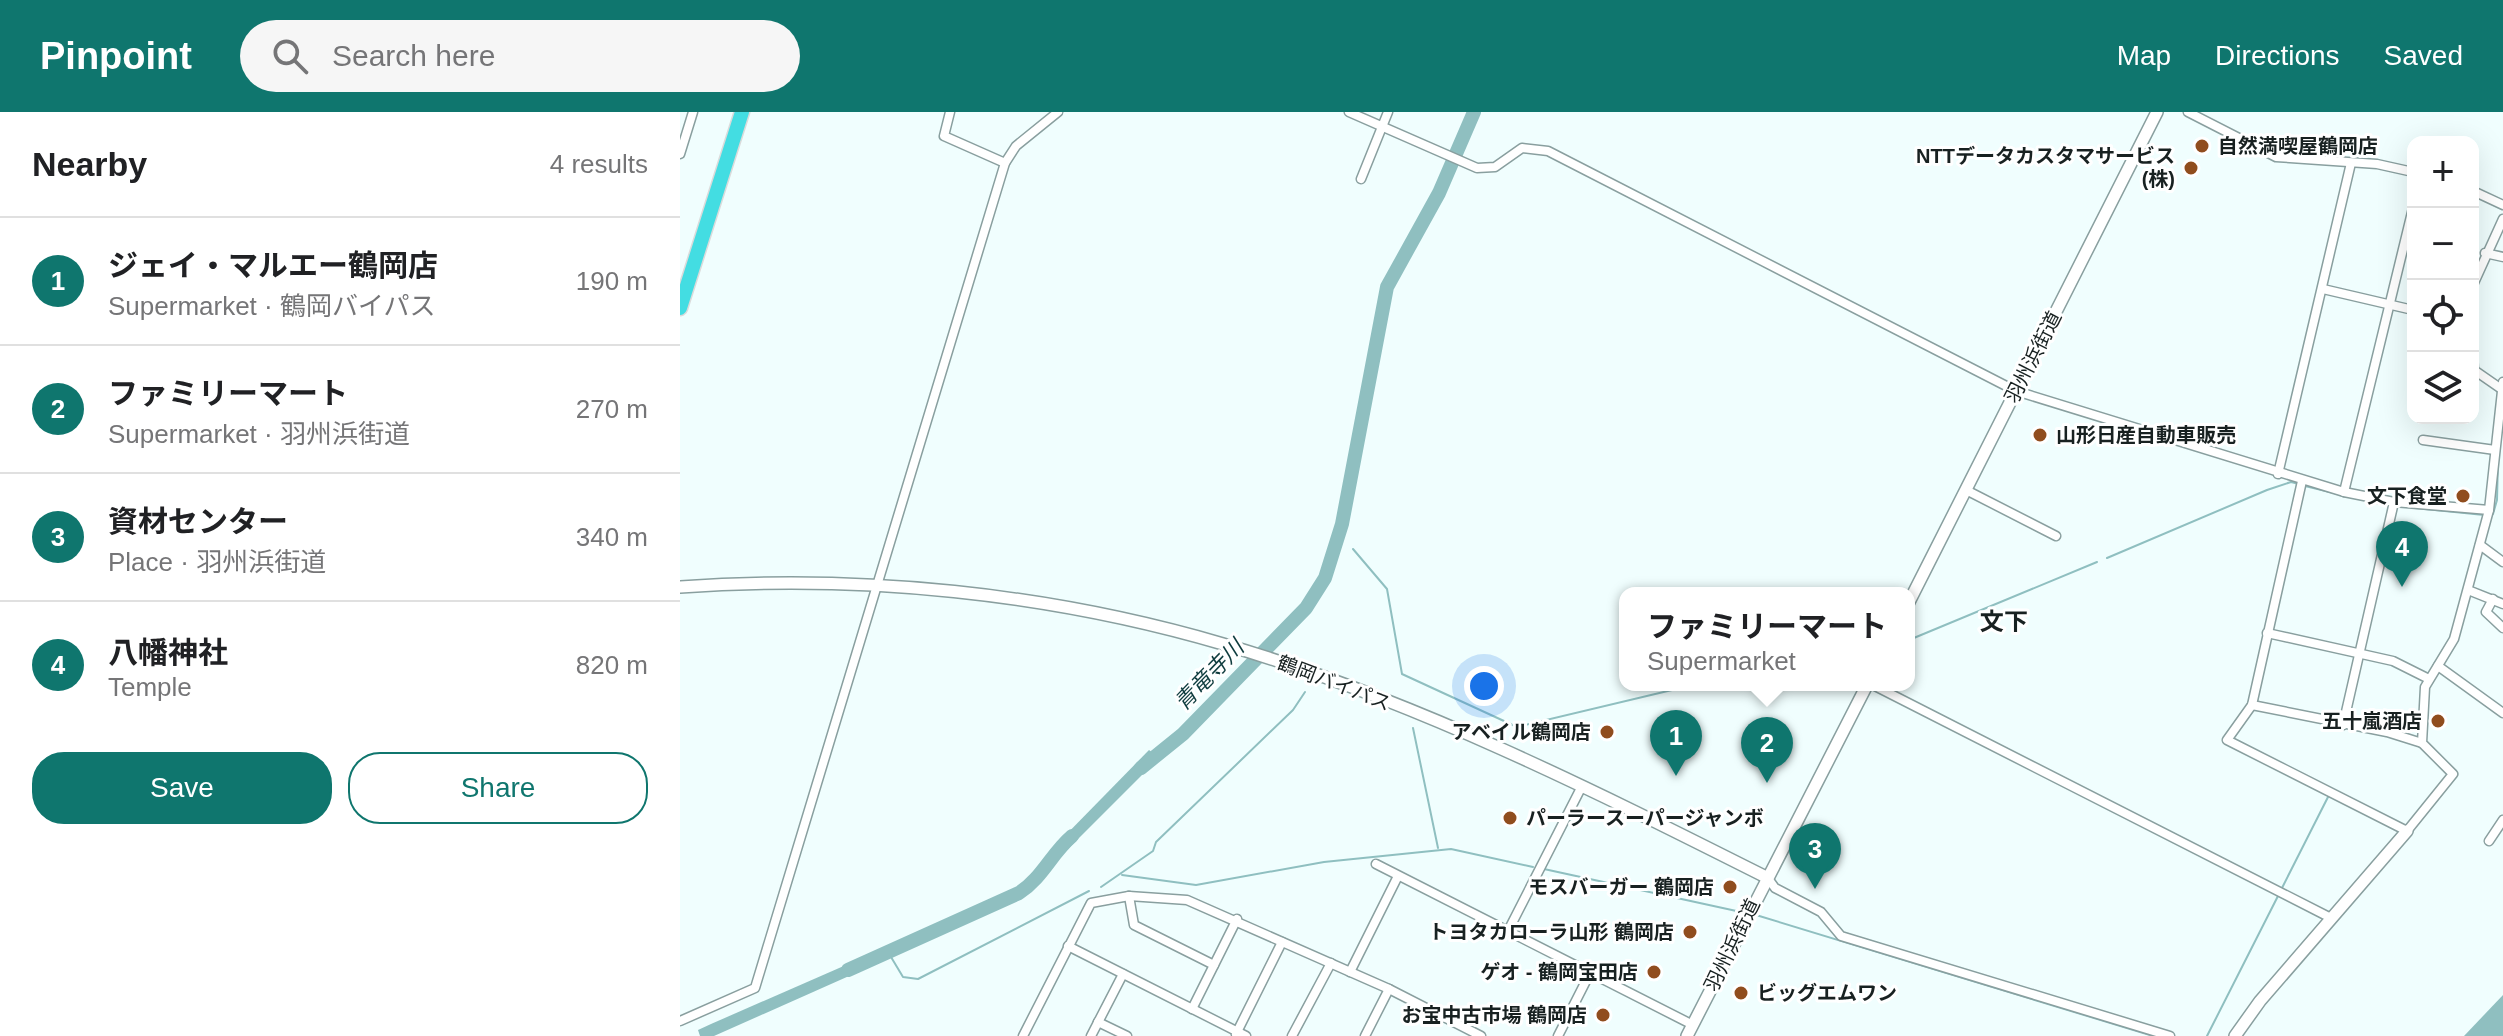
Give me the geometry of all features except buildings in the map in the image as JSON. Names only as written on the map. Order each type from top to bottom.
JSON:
[{"type":"highway","points":[[680,308],[742,112]]},
{"type":"main road","name":"羽州浜街道","points":[[1915,590],[2157,112]]},
{"type":"main road","name":"鶴岡バイパス","points":[[680,587],[877,585],[1070,609],[1136,621],[1223,644],[1278,661],[1439,723],[1582,786],[1766,877]]},
{"type":"main road","name":"羽州浜街道","points":[[1690,1030],[1766,877],[1867,691]]},
{"type":"main road","points":[[2235,1036],[2407,831]]},
{"type":"street","points":[[680,154],[693,112]]},
{"type":"street","points":[[950,112],[944,136],[1005,163]]},
{"type":"street","points":[[680,1021],[755,988],[1005,163],[1016,146],[1058,112]]},
{"type":"street","points":[[1349,112],[1487,169],[1503,163],[1522,148],[1548,151],[2016,391],[2301,483],[2393,504],[2489,510]]},
{"type":"street","points":[[1361,179],[1388,112]]},
{"type":"street","points":[[2188,112],[2276,157],[2407,171]]},
{"type":"street","points":[[2278,474],[2351,163]]},
{"type":"street","points":[[2479,194],[2503,205]]},
{"type":"street","points":[[2475,280],[2503,219]]},
{"type":"street","points":[[2344,492],[2407,232]]},
{"type":"street","points":[[2485,253],[2503,257]]},
{"type":"street","points":[[2323,289],[2407,308]]},
{"type":"street","points":[[2422,743],[2425,687],[2454,639],[2489,510],[2497,496],[2495,450],[2502,385],[2479,373]]},
{"type":"street","points":[[2423,440],[2495,450]]},
{"type":"street","points":[[2252,705],[2387,732],[2422,743],[2453,774],[2407,831],[2227,740],[2252,705],[2301,483]]},
{"type":"street","points":[[1966,490],[2056,536]]},
{"type":"street","points":[[2343,725],[2393,504]]},
{"type":"street","points":[[2480,545],[2503,562]]},
{"type":"street","points":[[2468,590],[2503,604]]},
{"type":"street","points":[[2493,599],[2486,612],[2503,628]]},
{"type":"street","points":[[2267,633],[2393,661],[2429,679]]},
{"type":"street","points":[[2438,666],[2503,713]]},
{"type":"street","points":[[1882,691],[2331,918]]},
{"type":"street","points":[[1508,931],[1582,786]]},
{"type":"street","points":[[2489,841],[2503,820]]},
{"type":"street","points":[[1376,864],[1590,973],[1690,1030]]},
{"type":"street","points":[[1350,972],[1398,876]]},
{"type":"street","points":[[1766,877],[1775,888],[1821,912],[1841,936],[2170,1036]]},
{"type":"street","points":[[1129,896],[1134,925],[1214,965]]},
{"type":"street","points":[[1023,1036],[1091,903],[1129,896],[1187,900],[1237,919],[1389,989],[1478,1035]]},
{"type":"street","points":[[1192,1009],[1237,919]]},
{"type":"street","points":[[1236,1034],[1282,942]]},
{"type":"street","points":[[1068,946],[1236,1034],[1246,1036]]},
{"type":"street","points":[[1292,1036],[1331,963]]},
{"type":"street","points":[[1558,1036],[1590,973]]},
{"type":"street","points":[[1091,1036],[1123,974]]},
{"type":"street","points":[[1365,1036],[1389,989]]},
{"type":"street","points":[[1098,1022],[1127,1036]]},
{"type":"water","points":[[1149,750],[1159,758],[1064,853],[1055,846]]},
{"type":"water","points":[[862,958],[867,968],[714,1036],[700,1036],[698,1030]]},
{"type":"water","points":[[2503,995],[2503,1036],[2464,1036]]},
{"type":"waterway","name":"青竜寺川","points":[[1141,768],[1183,734],[1306,608],[1325,578],[1342,524],[1387,287],[1439,193],[1474,112]]},
{"type":"waterway","points":[[2493,514],[2497,500],[2498,459]]},
{"type":"waterway","points":[[2107,558],[2267,490],[2291,482],[2299,484]]},
{"type":"waterway","points":[[2305,486],[2338,494]]},
{"type":"waterway","points":[[2415,508],[2484,515]]},
{"type":"waterway","name":"青竜寺川","points":[[1339,535],[1343,540]]},
{"type":"waterway","points":[[1353,549],[1387,589],[1402,674],[1517,727],[1668,691]]},
{"type":"waterway","points":[[1915,638],[2097,562]]},
{"type":"waterway","points":[[1101,887],[1153,851],[1156,842],[1293,710],[1305,692]]},
{"type":"waterway","points":[[1413,728],[1438,848]]},
{"type":"waterway","points":[[2282,888],[2328,797]]},
{"type":"waterway","name":"青竜寺川","points":[[848,970],[1019,893],[1072,836]]},
{"type":"waterway","points":[[1122,875],[1196,885],[1324,862],[1451,849],[1533,867]]},
{"type":"waterway","points":[[1544,869],[1741,912]]},
{"type":"waterway","points":[[888,952],[903,977],[918,979],[1089,891]]},
{"type":"waterway","points":[[2207,1036],[2279,894]]},
{"type":"waterway","points":[[1756,915],[2153,1036]]},
{"type":"place","name":"自然満喫屋鶴岡店","points":[[2202,146]]},
{"type":"place","name":"NTTデータカスタマサービス (株)","points":[[2191,168]]},
{"type":"place","name":"山形日産自動車販売","points":[[2040,435]]},
{"type":"place","name":"文下食堂","points":[[2463,496]]},
{"type":"place","name":"八幡神社","points":[[2402,587]]},
{"type":"place","name":"五十嵐酒店","points":[[2438,721]]},
{"type":"place","name":"アベイル鶴岡店","points":[[1607,732]]},
{"type":"place","name":"ジェイ・マルエー鶴岡店","points":[[1676,776]]},
{"type":"place","name":"ファミリーマート","points":[[1767,783]]},
{"type":"place","name":"パーラースーパージャンボ","points":[[1510,818]]},
{"type":"place","name":"モスバーガー 鶴岡店","points":[[1730,887]]},
{"type":"place","name":"資材センター","points":[[1815,889]]},
{"type":"place","name":"トヨタカローラ山形 鶴岡店","points":[[1690,932]]},
{"type":"place","name":"ゲオ - 鶴岡宝田店","points":[[1654,972]]},
{"type":"place","name":"ビッグエムワン","points":[[1741,993]]},
{"type":"place","name":"お宝中古市場 鶴岡店","points":[[1603,1015]]},
{"type":"district","name":"文下","points":[[2004,621]]}]
